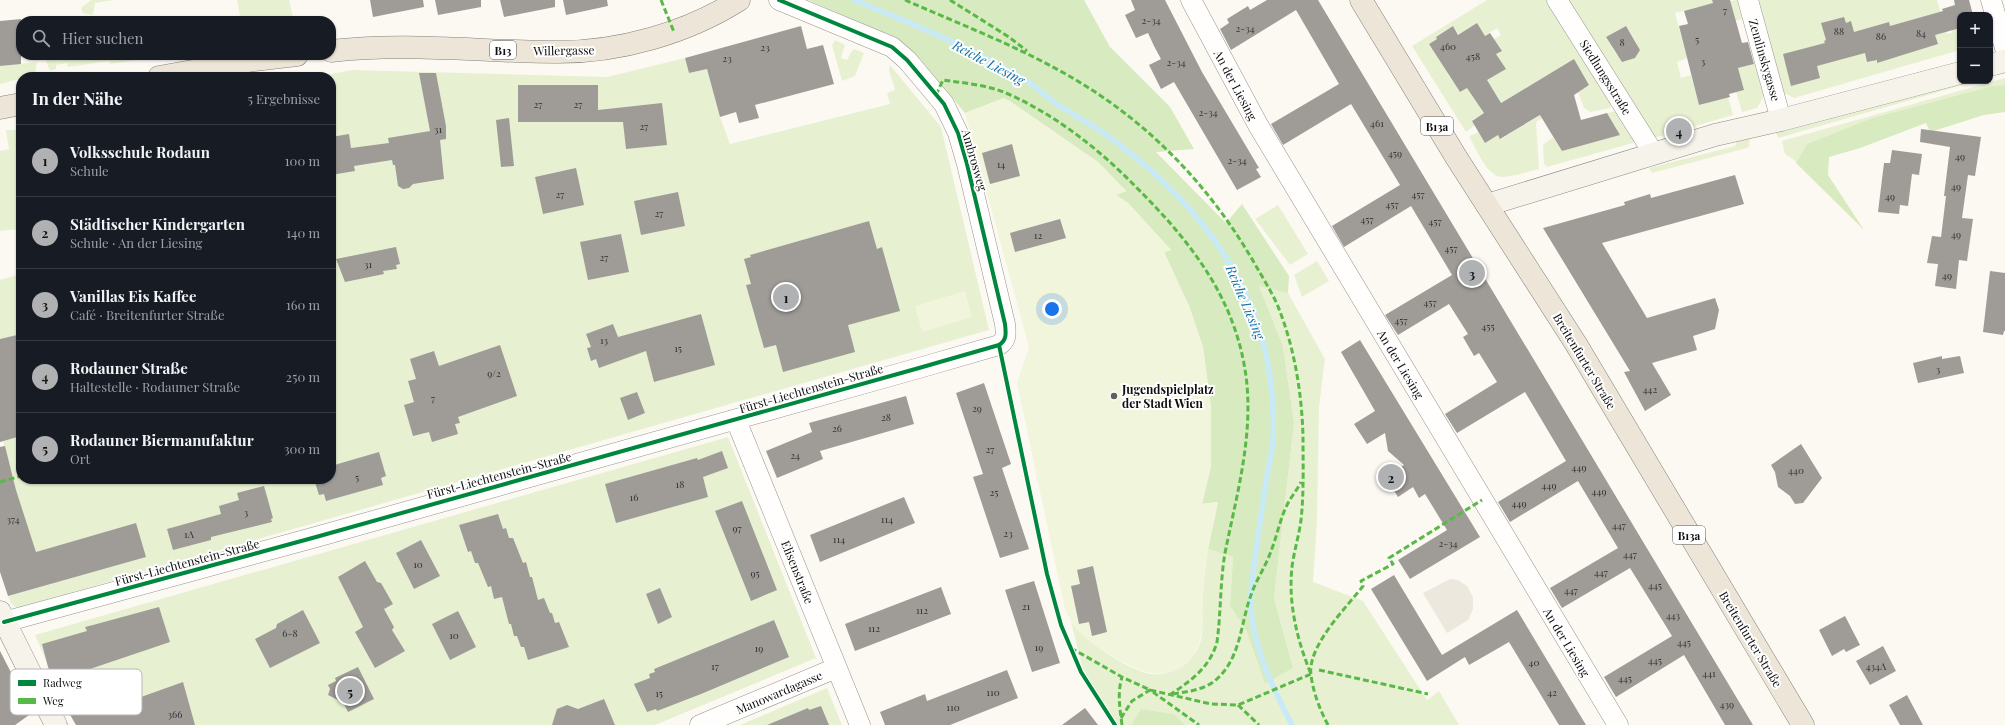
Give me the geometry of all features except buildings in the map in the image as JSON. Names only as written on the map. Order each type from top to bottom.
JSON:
[{"type":"main road","name":"Willergasse","points":[[336,51],[423,46],[559,52],[603,48],[640,42],[674,32],[739,0]]},
{"type":"main road","name":"Breitenfurter Straße","points":[[1361,0],[1487,205],[1576,344],[1803,725]]},
{"type":"main road","points":[[187,72],[254,60]]},
{"type":"main road","points":[[1993,64],[2005,61]]},
{"type":"main road","points":[[1487,205],[1715,135],[1781,120],[1957,74]]},
{"type":"main road","points":[[0,108],[16,105]]},
{"type":"main road","points":[[2,617],[28,669]]},
{"type":"main road","points":[[51,715],[56,725]]},
{"type":"street","name":"Ambrosweg","points":[[779,0],[892,47],[907,60],[944,104],[958,133],[967,164],[1003,317],[1006,336],[1004,342],[999,345]]},
{"type":"street","name":"An der Liesing","points":[[1191,0],[1258,125],[1618,725]]},
{"type":"street","name":"Siedlungsstraße","points":[[1557,0],[1654,154]]},
{"type":"street","name":"Zemlinskygasse","points":[[1748,0],[1781,120]]},
{"type":"street","points":[[1992,0],[2005,48]]},
{"type":"street","name":"Fürst-Liechtenstein-Straße","points":[[2,617],[316,537],[999,345]]},
{"type":"street","name":"Elisenstraße","points":[[736,420],[860,725]]},
{"type":"street","name":"Manowardagasse","points":[[700,725],[836,668]]},
{"type":"green space","points":[[91,0],[114,0],[95,3],[93,15],[83,13],[81,8]]},
{"type":"green space","points":[[237,0],[289,0],[293,16],[240,16]]},
{"type":"green space","points":[[808,0],[1084,0],[1110,47],[1170,107],[1194,149],[1156,152],[1226,223],[1242,204],[1289,276],[1288,293],[1259,286],[1283,346],[1294,423],[1274,598],[1293,668],[1265,684],[1246,630],[1230,606],[1233,557],[1208,549],[1218,502],[1202,504],[1211,466],[1211,408],[1203,347],[1189,306],[1164,252],[1171,250],[1128,203],[1116,195],[1126,191],[1098,162],[1011,102],[1004,98],[965,113],[920,59],[897,39]]},
{"type":"green space","points":[[1487,0],[1549,0],[1613,102],[1610,108],[1590,112],[1584,108],[1578,92],[1589,85],[1574,60],[1472,120],[1475,125],[1466,132],[1412,46]],"holes":[[[1453,26],[1467,47],[1497,28],[1501,35],[1494,39],[1501,51],[1496,54],[1505,69],[1494,76],[1482,58],[1475,66],[1467,84],[1460,92],[1447,73],[1450,71],[1429,44],[1437,39],[1436,37]]]},
{"type":"green space","points":[[1568,0],[1712,0],[1713,4],[1737,0],[1742,19],[1708,28],[1709,13],[1707,5],[1675,13],[1687,58],[1677,62],[1681,78],[1691,75],[1699,105],[1728,97],[1733,115],[1654,138]],"holes":[[[1626,26],[1637,46],[1638,50],[1635,58],[1616,54],[1606,37]]]},
{"type":"green space","points":[[1759,0],[1937,0],[1947,34],[1952,33],[1952,30],[1957,29],[1957,51],[1794,98],[1784,93]]},
{"type":"green space","points":[[835,40],[845,45],[841,58],[847,60],[854,49],[864,53],[855,76],[842,81],[832,45]]},
{"type":"green space","points":[[685,58],[689,73],[707,69],[720,117],[730,144],[890,104],[887,93],[895,90],[889,70],[890,65],[941,127],[989,330],[17,608],[11,604],[8,596],[145,557],[36,552],[16,490],[3,441],[16,437],[16,484],[336,484],[336,73],[353,70],[607,77]]},
{"type":"green space","points":[[46,60],[136,60],[110,64],[109,61],[68,67],[67,63],[56,65],[56,69],[50,71]]},
{"type":"green space","points":[[37,62],[35,72],[16,72],[16,80],[0,84],[0,66]]},
{"type":"green space","points":[[1755,64],[1764,96],[1757,108],[1742,112],[1736,92],[1744,90],[1738,68]]},
{"type":"green space","points":[[2005,78],[2005,85],[1992,86],[1872,118],[1807,144],[1797,162],[1785,154],[1782,141],[1984,84],[1993,84],[1993,81]]},
{"type":"green space","points":[[1957,82],[1957,84],[1967,84],[1778,138],[1776,133]]},
{"type":"green space","points":[[2005,85],[2005,112],[1984,115],[1930,132],[1926,123],[1860,148],[1829,157],[1828,175],[1864,230],[1796,163],[1807,144],[1872,118],[1992,86]]},
{"type":"green space","name":"Jugendspielplatz der Stadt Wien","points":[[1004,98],[1098,162],[1126,191],[1116,195],[1128,203],[1171,250],[1164,252],[1189,306],[1203,347],[1211,408],[1211,466],[1202,504],[1218,502],[1205,567],[1202,631],[1199,644],[1194,655],[1186,664],[1168,673],[1150,673],[1127,664],[1108,654],[1091,642],[1076,628],[1065,609],[1017,383],[1029,347],[965,113]]},
{"type":"green space","points":[[1558,105],[1559,108],[1536,122],[1539,169],[1502,177],[1491,172],[1486,167],[1469,136],[1479,132],[1485,142],[1498,135],[1501,139]]},
{"type":"green space","points":[[1618,111],[1634,141],[1633,143],[1547,167],[1544,164],[1543,145],[1553,137],[1562,151],[1620,135],[1607,113]]},
{"type":"green space","points":[[6,130],[16,130],[16,229],[0,231],[0,151],[9,149]]},
{"type":"green space","points":[[1750,138],[1749,147],[1747,148],[1652,173],[1649,168],[1735,146],[1738,139]]},
{"type":"green space","points":[[1278,205],[1308,254],[1290,265],[1255,219]]},
{"type":"green space","points":[[1317,261],[1329,281],[1302,297],[1294,275]]},
{"type":"green space","points":[[16,275],[16,335],[0,339],[0,280]]},
{"type":"green space","points":[[1259,286],[1288,293],[1325,359],[1319,407],[1317,521],[1313,582],[1363,601],[1427,700],[1439,691],[1459,725],[1185,725],[1174,714],[1141,709],[1131,725],[1118,725],[1095,692],[1082,666],[1071,622],[1095,645],[1116,659],[1146,673],[1162,674],[1170,672],[1191,659],[1196,653],[1202,637],[1202,607],[1208,549],[1233,557],[1230,606],[1246,630],[1265,684],[1293,668],[1274,598],[1294,423],[1283,346]]},
{"type":"green space","points":[[965,291],[972,317],[922,332],[915,306]]},
{"type":"green space","points":[[728,437],[816,658],[655,725],[76,725],[70,715],[142,715],[142,669],[50,669],[35,635]]},
{"type":"green space","points":[[827,688],[842,725],[740,725]]},
{"type":"green space","points":[[1141,709],[1174,714],[1185,725],[1131,725]]},
{"type":"shaded area","points":[[1450,579],[1458,580],[1467,586],[1473,597],[1473,609],[1468,620],[1447,633],[1423,593]]},
{"type":"waterway","name":"Reiche Liesing","points":[[854,0],[940,36],[1002,67],[1027,81],[1055,103],[1109,137],[1151,171],[1183,202],[1211,235],[1234,271],[1252,309],[1265,350],[1272,394],[1273,440],[1251,588],[1251,610],[1256,640],[1261,655],[1278,697],[1292,725]]},
{"type":"marked path","points":[[661,0],[674,32]]},
{"type":"marked path","points":[[905,0],[1030,55],[1078,81],[1125,113],[1169,151],[1189,172],[1225,217],[1241,241],[1275,299],[1288,336],[1299,386],[1303,437],[1303,499],[1300,526],[1292,567],[1291,594],[1298,635],[1311,674]]},
{"type":"marked path","points":[[950,0],[1009,37],[1027,51]]},
{"type":"marked path","points":[[936,95],[943,80],[999,90],[1042,112],[1076,134],[1123,174],[1177,231],[1210,277],[1223,301],[1234,328],[1242,355],[1247,385],[1247,428],[1242,470],[1223,564],[1217,642],[1214,651],[1205,666],[1193,678],[1171,694]]},
{"type":"marked path","points":[[0,482],[16,477]]},
{"type":"marked path","points":[[1173,694],[1192,691],[1204,687],[1215,681],[1227,667],[1240,637],[1251,595],[1269,557],[1280,522],[1289,502],[1301,482]]},
{"type":"marked path","points":[[1328,725],[1313,688],[1311,664],[1321,640],[1338,616],[1363,586],[1361,581],[1393,564],[1389,558],[1482,500]]},
{"type":"marked path","points":[[1071,648],[1122,677],[1150,690],[1211,704],[1238,705],[1311,674]]},
{"type":"marked path","points":[[1319,670],[1428,694]]},
{"type":"marked path","points":[[1122,677],[1119,695],[1122,725]]},
{"type":"marked path","points":[[1121,718],[1132,701],[1150,690],[1199,725]]},
{"type":"marked path","points":[[1238,705],[1259,725]]},
{"type":"cycle path","points":[[4,622],[316,537],[919,368],[1002,343],[1006,330],[1005,324],[967,164],[958,133],[944,104],[907,60],[892,47],[779,0]]},
{"type":"cycle path","points":[[999,345],[1047,574],[1061,625],[1081,672],[1115,725]]},
{"type":"place","name":"Rodauner Straße","points":[[1679,131]]},
{"type":"place","name":"Vanillas Eis Kaffee","points":[[1472,273]]},
{"type":"place","name":"Volksschule Rodaun","points":[[786,297]]},
{"type":"place","name":"Jugendspielplatz der Stadt Wien","points":[[1114,396]]},
{"type":"place","name":"Städtischer Kindergarten","points":[[1391,477]]},
{"type":"place","name":"Rodauner Biermanufaktur","points":[[350,691]]}]
